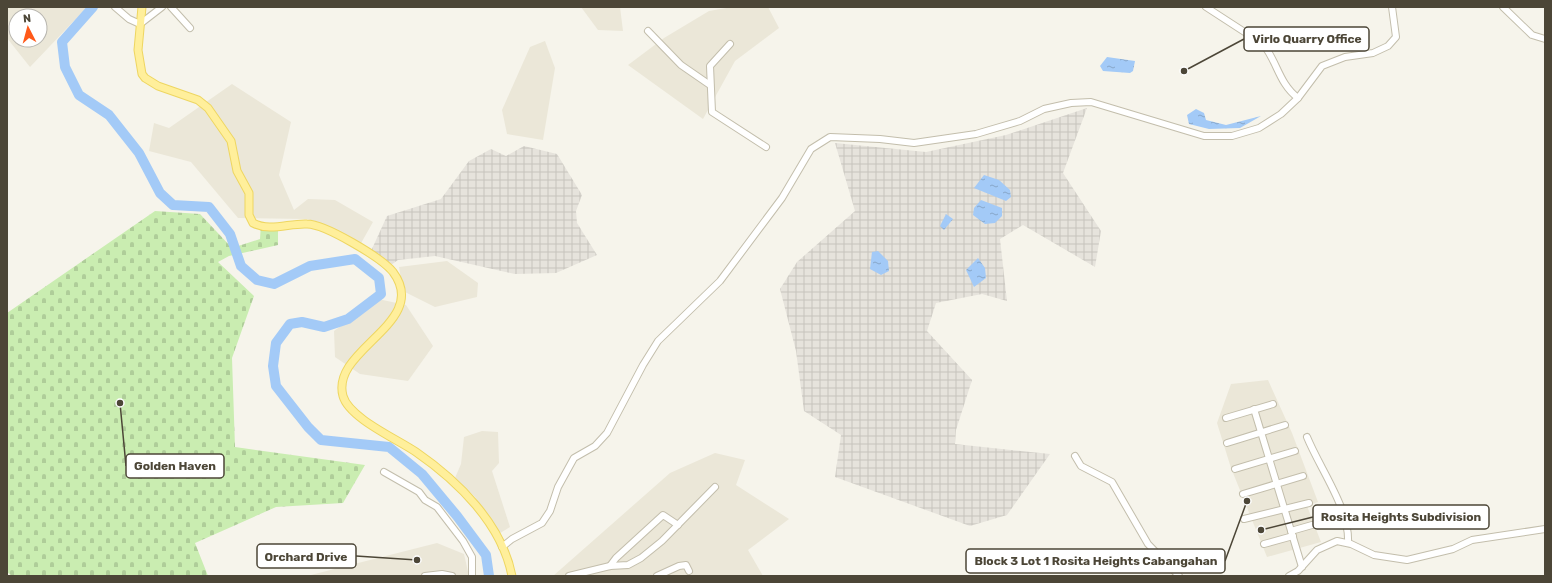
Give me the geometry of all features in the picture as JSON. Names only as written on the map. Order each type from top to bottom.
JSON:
[{"type":"main road","points":[[142,7],[138,50],[142,74],[145,78],[158,86],[198,100],[208,108],[230,141],[236,171],[249,193],[249,215],[253,223],[266,227],[307,224],[321,226],[372,256],[393,272],[401,292],[396,313],[347,369],[342,383],[343,397],[346,404],[358,414],[416,452],[470,496],[502,547],[512,576]]},
{"type":"street","points":[[115,7],[129,19],[140,24],[162,7]]},
{"type":"street","points":[[170,7],[190,28]]},
{"type":"street","points":[[1206,7],[1263,44],[1289,92],[1298,98]]},
{"type":"street","points":[[502,547],[512,539],[542,523],[550,511],[558,488],[574,458],[595,446],[607,433],[643,365],[658,341],[720,281],[782,198],[811,149],[817,144],[830,137],[880,139],[914,143],[942,140],[976,134],[1020,121],[1044,109],[1071,103],[1091,102],[1204,136],[1232,136],[1259,128],[1281,114],[1298,98],[1322,66],[1345,57],[1373,53],[1388,46],[1396,37],[1392,7]]},
{"type":"street","points":[[1503,7],[1532,34],[1545,39]]},
{"type":"street","points":[[648,31],[681,65],[710,85]]},
{"type":"street","points":[[730,44],[710,66],[712,112],[766,147]]},
{"type":"street","points":[[1226,418],[1273,404]]},
{"type":"street","points":[[1254,409],[1302,567]]},
{"type":"street","points":[[1227,443],[1285,425]]},
{"type":"street","points":[[1307,437],[1336,495],[1348,531],[1348,543]]},
{"type":"street","points":[[1235,469],[1295,451]]},
{"type":"street","points":[[1075,456],[1082,466],[1112,482],[1148,544],[1178,576]]},
{"type":"street","points":[[384,472],[419,492],[425,500],[437,506],[472,557],[472,576]]},
{"type":"street","points":[[1243,494],[1303,476]]},
{"type":"street","points":[[569,576],[595,571],[610,566],[628,565],[641,558],[715,487]]},
{"type":"street","points":[[1244,519],[1285,510],[1308,503]]},
{"type":"street","points":[[610,566],[661,516],[665,515],[678,524]]},
{"type":"street","points":[[1264,544],[1312,525]]},
{"type":"street","points":[[1289,576],[1302,567],[1318,550],[1337,541],[1348,543],[1374,555],[1407,560],[1453,549],[1472,540],[1545,529]]},
{"type":"street","points":[[658,576],[686,565],[689,571]]},
{"type":"street","points":[[425,576],[442,574],[452,576]]},
{"type":"shaded area","points":[[7,7],[87,7],[30,67],[15,48],[48,48],[48,8],[8,8],[8,39]]},
{"type":"shaded area","points":[[581,7],[620,7],[623,31],[598,30]]},
{"type":"shaded area","points":[[732,7],[768,7],[779,28],[735,61],[703,119],[628,65],[664,38],[709,11]]},
{"type":"shaded area","points":[[545,41],[555,68],[543,140],[507,134],[502,110],[530,47]]},
{"type":"shaded area","points":[[232,84],[291,122],[279,175],[294,210],[308,199],[335,200],[373,222],[360,245],[327,226],[307,219],[238,218],[191,162],[149,151],[154,123],[169,128]]},
{"type":"shaded area","points":[[1087,108],[1063,173],[1101,231],[1095,267],[1023,225],[1000,239],[1007,301],[982,294],[936,303],[927,331],[972,380],[956,430],[955,444],[1050,454],[1007,515],[970,526],[835,477],[841,435],[804,411],[796,351],[780,289],[797,262],[855,211],[835,143],[926,152],[1006,135]]},
{"type":"shaded area","points":[[524,146],[557,154],[582,195],[576,211],[577,223],[597,255],[556,273],[515,274],[435,256],[398,260],[391,265],[371,251],[387,216],[441,199],[469,161],[491,149],[506,156]]},
{"type":"shaded area","points":[[447,261],[478,283],[477,297],[435,307],[403,291],[399,267]]},
{"type":"shaded area","points":[[378,299],[406,305],[433,346],[408,381],[360,374],[335,357],[334,331]]},
{"type":"shaded area","points":[[1268,380],[1292,433],[1318,502],[1307,506],[1321,542],[1267,557],[1231,468],[1217,423],[1231,384]]},
{"type":"shaded area","points":[[482,431],[498,432],[499,463],[492,471],[510,527],[497,535],[475,497],[455,478],[461,464],[464,437]]},
{"type":"shaded area","points":[[715,453],[745,460],[736,485],[789,519],[748,550],[763,576],[553,576],[670,473]]},
{"type":"shaded area","points":[[437,543],[464,554],[469,576],[307,576]]},
{"type":"green space","points":[[155,211],[200,214],[232,248],[260,239],[261,224],[278,226],[278,245],[229,256],[218,262],[254,296],[232,358],[235,447],[365,465],[343,503],[276,507],[195,543],[208,576],[12,576],[7,572],[7,313]]},
{"type":"water","points":[[1107,57],[1135,61],[1133,71],[1130,73],[1103,71],[1100,66]]},
{"type":"water","points":[[1196,109],[1204,113],[1206,120],[1226,125],[1261,116],[1240,128],[1209,129],[1189,124],[1187,115]]},
{"type":"water","points":[[984,175],[999,180],[1010,190],[1011,197],[1006,201],[974,188]]},
{"type":"water","points":[[981,200],[1002,208],[1002,216],[995,223],[985,224],[973,215],[974,208]]},
{"type":"water","points":[[946,214],[953,219],[944,230],[940,226]]},
{"type":"water","points":[[878,251],[888,261],[889,271],[881,275],[870,269],[872,252]]},
{"type":"water","points":[[978,258],[985,268],[986,278],[974,287],[966,270]]},
{"type":"waterway","points":[[93,7],[62,42],[65,67],[79,95],[109,115],[139,153],[160,193],[173,205],[209,207],[230,234],[241,266],[257,280],[274,284],[310,266],[355,259],[379,278],[381,294],[348,319],[324,327],[302,322],[290,324],[276,343],[273,366],[276,386],[308,427],[321,440],[389,447],[422,474],[457,516],[486,555],[489,576]]},
{"type":"place","name":"Virlo Quarry Office","points":[[1184,71]]},
{"type":"place","name":"Golden Haven","points":[[120,403]]},
{"type":"place","name":"Block 3 Lot 1 Rosita Heights Cabangahan","points":[[1247,501]]},
{"type":"place","name":"Rosita Heights Subdivision","points":[[1261,530]]},
{"type":"place","name":"Orchard Drive","points":[[417,560]]}]
